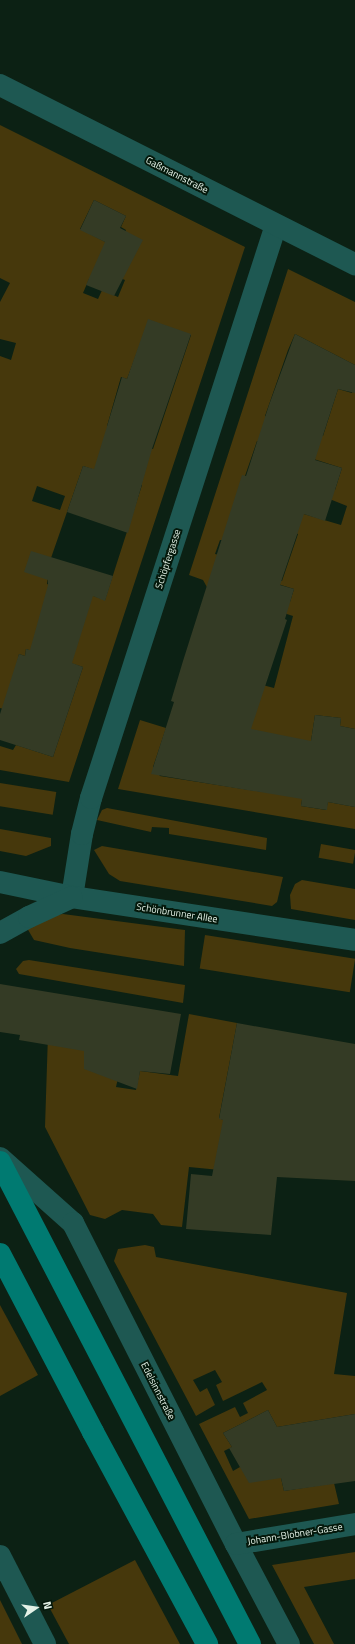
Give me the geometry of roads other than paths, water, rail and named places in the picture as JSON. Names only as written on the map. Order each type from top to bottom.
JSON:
[{"type":"main road","points":[[0,1162],[250,1644]]},
{"type":"main road","points":[[0,1254],[92,1432],[207,1644]]},
{"type":"street","name":"Gaßmannstraße","points":[[0,85],[355,264]]},
{"type":"street","name":"Schöpfergasse","points":[[72,897],[82,834],[91,798],[276,225]]},
{"type":"street","name":"Schönbrunner Allee","points":[[0,882],[72,897],[355,940]]},
{"type":"street","points":[[0,933],[29,917],[72,897]]},
{"type":"street","name":"Edelsinnstraße","points":[[0,1158],[73,1223],[236,1544],[289,1644]]},
{"type":"street","name":"Johann-Blobner-Gasse","points":[[236,1544],[355,1524]]},
{"type":"street","points":[[0,1558],[45,1644]]}]
